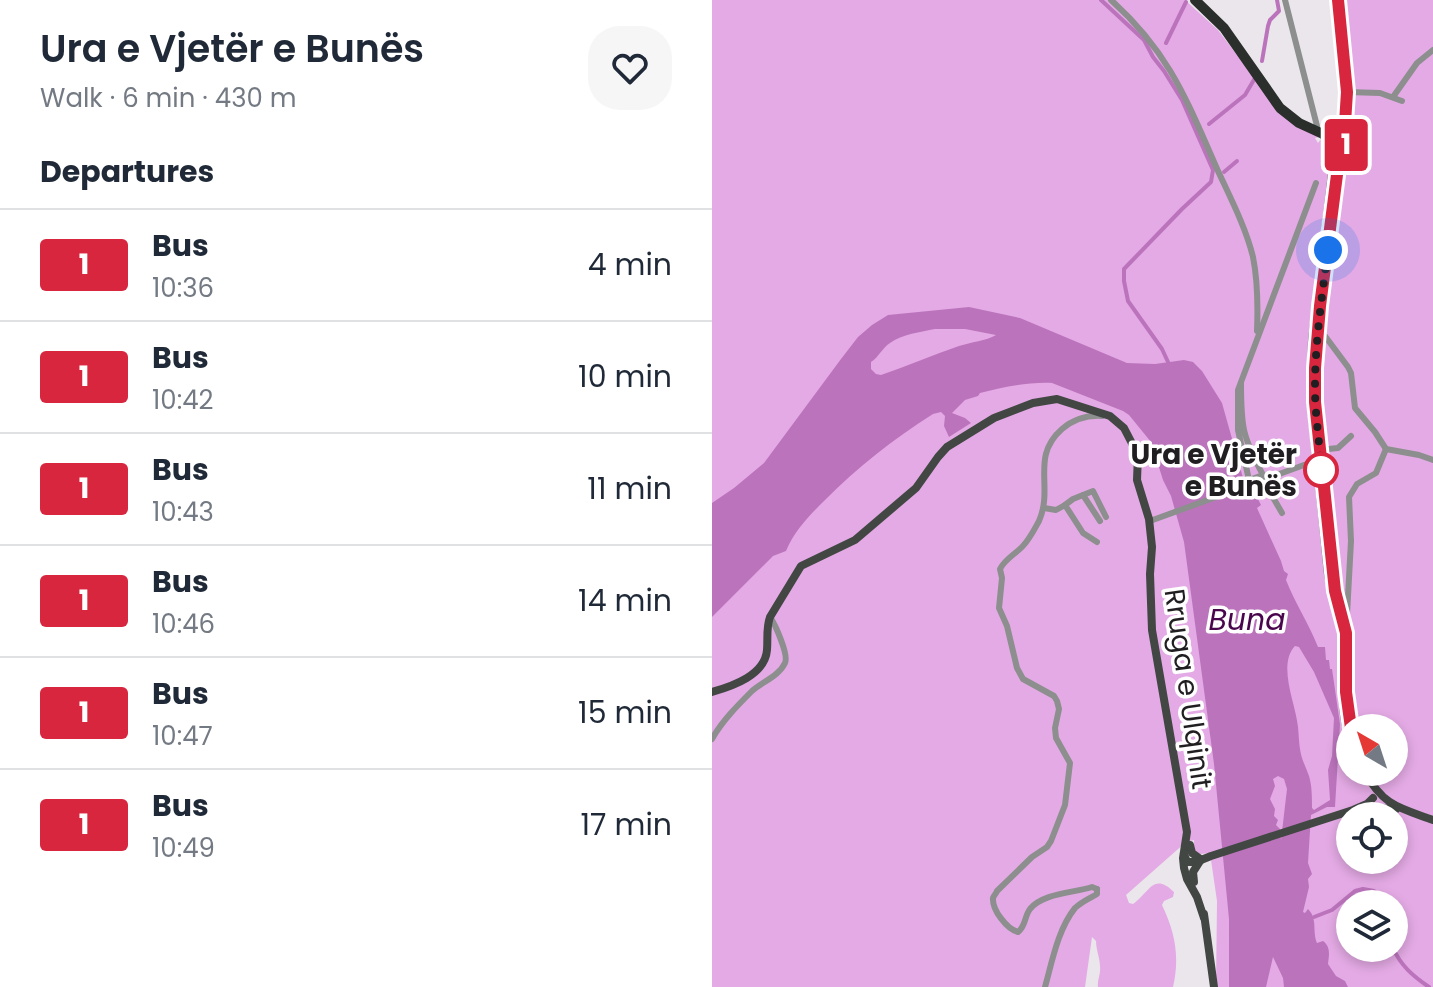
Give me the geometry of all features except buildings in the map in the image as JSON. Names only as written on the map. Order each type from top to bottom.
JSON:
[{"type":"highway","points":[[1195,0],[1224,28],[1280,108],[1293,119],[1316,128],[1335,129]]},
{"type":"highway","points":[[1202,0],[1237,36],[1285,106],[1332,143]]},
{"type":"main road","points":[[1336,0],[1347,92],[1345,123],[1350,140],[1342,150],[1338,167],[1318,332],[1315,388],[1333,594],[1346,633],[1349,714]]},
{"type":"main road","points":[[1336,0],[1344,97],[1342,112],[1330,134],[1334,156],[1311,361],[1310,418],[1333,594],[1341,630],[1345,714]]},
{"type":"main road","points":[[1335,129],[1347,130]]},
{"type":"main road","points":[[1332,143],[1345,146]]},
{"type":"main road","points":[[712,692],[735,683],[761,666],[766,655],[770,616],[801,566],[855,540],[916,488],[947,447],[994,418],[1033,403],[1057,399],[1105,414],[1120,423]]},
{"type":"main road","name":"Rruga e Ulqinit","points":[[1120,423],[1138,452],[1137,480],[1150,521],[1152,630],[1185,815],[1191,831],[1186,857],[1187,879],[1204,918]]},
{"type":"main road","points":[[1370,786],[1377,802]]},
{"type":"main road","points":[[1408,813],[1433,822]]},
{"type":"main road","points":[[1186,857],[1200,859],[1336,816]]},
{"type":"main road","points":[[1186,857],[1192,853],[1200,859]]},
{"type":"main road","name":"Rruga e Ulqinit","points":[[1186,857],[1188,871],[1202,899],[1214,987]]},
{"type":"main road","points":[[1194,882],[1193,872],[1200,859]]},
{"type":"street","points":[[1111,0],[1147,36],[1172,71],[1237,214],[1249,243],[1256,275],[1257,339]]},
{"type":"street","points":[[1285,0],[1316,128]]},
{"type":"street","points":[[1393,97],[1417,63],[1433,50]]},
{"type":"street","points":[[1347,92],[1380,93],[1402,101]]},
{"type":"street","points":[[1241,382],[1242,426],[1249,449],[1263,475],[1249,480],[1238,430],[1237,399],[1241,382],[1316,183]]},
{"type":"street","points":[[1318,332],[1325,336],[1348,367],[1355,408],[1386,449],[1433,460]]},
{"type":"street","points":[[1045,987],[1068,920],[1076,907],[1098,891],[1092,887],[1041,901],[1032,908],[1018,932],[1006,925],[994,901],[994,894],[1032,857],[1047,847],[1063,811],[1070,763],[1056,738],[1057,701],[1054,696],[1019,675],[1007,626],[999,608],[1002,564],[1028,540],[1044,508],[1044,461],[1054,436],[1083,417],[1099,415],[1120,423]]},
{"type":"street","points":[[1319,450],[1338,448],[1351,436]]},
{"type":"street","points":[[1346,633],[1351,541],[1349,497],[1357,484],[1376,473],[1386,449]]},
{"type":"street","points":[[1150,521],[1315,461]]},
{"type":"street","points":[[1263,480],[1282,513]]},
{"type":"street","points":[[1044,508],[1056,510],[1093,491],[1103,519]]},
{"type":"street","points":[[1065,505],[1083,533],[1097,542]]},
{"type":"street","points":[[712,739],[723,722],[752,691],[785,664],[787,656],[770,616]]},
{"type":"shaded area","points":[[712,0],[1185,0],[1218,30],[1307,131],[1319,137],[1315,138],[1318,143],[1348,103],[1337,0],[1433,0],[1433,987],[1216,987],[1217,901],[1210,853],[1196,853],[1194,840],[1186,842],[1126,895],[1129,903],[1133,904],[1156,884],[1167,886],[1174,892],[1173,897],[1162,905],[1175,945],[1173,987],[1098,987],[1100,964],[1096,941],[1092,937],[1085,987],[712,987]]},
{"type":"water","name":"Buna","points":[[969,307],[1020,318],[1127,363],[1155,364],[1184,360],[1193,362],[1202,371],[1222,403],[1245,485],[1249,492],[1254,491],[1261,505],[1257,508],[1288,574],[1286,580],[1318,647],[1325,647],[1326,660],[1329,660],[1332,669],[1339,714],[1336,714],[1335,807],[1327,807],[1311,815],[1308,863],[1312,874],[1308,879],[1303,912],[1308,909],[1311,913],[1317,943],[1326,943],[1328,964],[1348,987],[1284,987],[1273,957],[1266,987],[1229,987],[1229,919],[1214,764],[1184,542],[1151,442],[1123,411],[1052,383],[1043,383],[997,389],[965,400],[952,413],[971,423],[949,437],[944,426],[945,416],[941,412],[933,414],[850,476],[807,518],[786,551],[773,556],[712,617],[712,503],[764,463],[858,337],[888,315]],"holes":[[[935,329],[965,329],[996,335],[881,375],[871,369],[871,362],[895,340]],[[1295,646],[1299,647],[1314,672],[1334,718],[1328,770],[1330,800],[1314,810],[1289,685],[1288,663]],[[1278,776],[1284,779],[1287,789],[1281,840],[1270,799],[1275,786],[1273,779]]]},
{"type":"waterway","points":[[1101,0],[1144,40],[1182,100],[1213,170],[1211,182],[1124,269],[1128,301],[1168,362]]},
{"type":"waterway","points":[[1262,61],[1270,20],[1279,11],[1277,0]]},
{"type":"waterway","points":[[1166,43],[1186,2]]},
{"type":"waterway","points":[[1209,124],[1245,95],[1255,78]]},
{"type":"waterway","points":[[1224,172],[1237,161]]},
{"type":"waterway","points":[[1359,890],[1368,890]]},
{"type":"waterway","points":[[1314,917],[1336,907]]},
{"type":"waterway","points":[[1402,962],[1429,987]]},
{"type":"bus line","name":"1","points":[[1338,0],[1347,92],[1345,123],[1350,140],[1342,150],[1334,193],[1320,306],[1315,402],[1335,591],[1346,633],[1349,714]]},
{"type":"place","name":"Ura e Vjetër e Bunës","points":[[1321,470]]},
{"type":"route","points":[[1321,470],[1315,378],[1328,250]]}]
